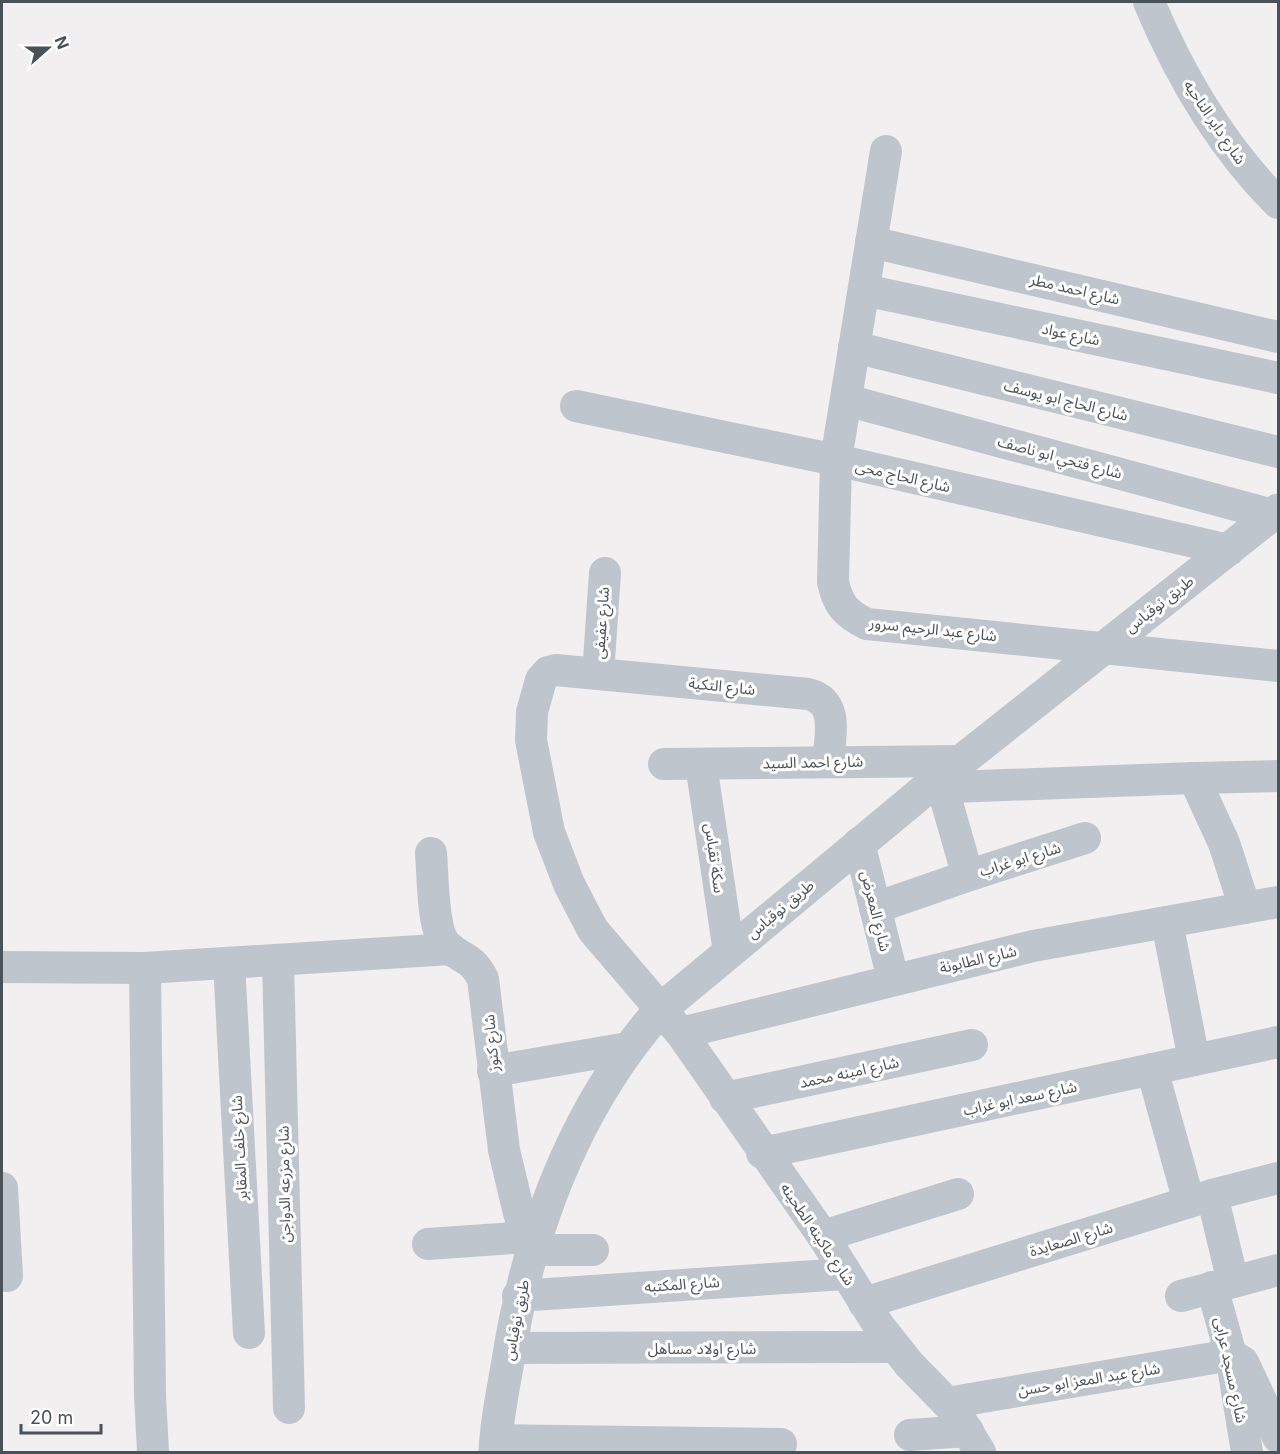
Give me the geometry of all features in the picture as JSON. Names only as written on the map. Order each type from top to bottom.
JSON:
[{"type":"street","name":"شارع داير الناحيه","points":[[1149,2],[1169,50],[1207,115],[1278,211]]},
{"type":"street","points":[[836,460],[886,151]]},
{"type":"street","name":"شارع احمد مطر","points":[[872,242],[1278,337]]},
{"type":"street","name":"شارع عواد","points":[[864,290],[1278,378]]},
{"type":"street","name":"شارع الحاج ابو يوسف","points":[[854,347],[1278,452]]},
{"type":"street","name":"شارع فتحي ابو ناصف","points":[[846,400],[1276,513]]},
{"type":"street","name":"شارع الحاج محى","points":[[576,406],[836,460],[1229,550]]},
{"type":"street","name":"شارع عبد الرحيم سرور","points":[[836,460],[833,582],[837,600],[849,616],[867,624],[1278,666]]},
{"type":"street","name":"طريق نوقباس","points":[[495,1446],[518,1296],[529,1243],[570,1147],[597,1095],[628,1048],[671,1021],[729,952],[859,843],[935,789],[961,761],[1276,513]]},
{"type":"street","name":"شارع عفيفى","points":[[598,674],[605,573]]},
{"type":"street","name":"شارع التكية","points":[[556,670],[820,697],[829,708],[831,718],[828,762]]},
{"type":"street","name":"شارع ماكينه الطحينه","points":[[556,670],[548,672],[541,680],[532,712],[531,740],[549,832],[569,884],[593,930],[671,1021],[762,1153],[823,1236],[864,1304],[894,1347],[947,1403],[974,1442]]},
{"type":"street","name":"شارع احمد السيد","points":[[664,764],[961,761]]},
{"type":"street","name":"سكة تقباس","points":[[701,764],[729,952]]},
{"type":"street","points":[[935,789],[1278,776]]},
{"type":"street","points":[[1194,778],[1224,843],[1245,908]]},
{"type":"street","name":"شارع ابو غراب","points":[[935,789],[965,866],[973,874],[1085,838]]},
{"type":"street","name":"شارع المعرض","points":[[859,843],[893,979]]},
{"type":"street","name":"شارع كنوز","points":[[431,853],[438,923],[445,943],[472,962],[483,979],[504,1150],[529,1243]]},
{"type":"street","points":[[875,908],[973,874]]},
{"type":"street","name":"شارع الطابونة","points":[[671,1021],[893,979],[1033,946],[1278,902]]},
{"type":"street","points":[[1167,922],[1194,1060]]},
{"type":"street","points":[[2,967],[145,968],[452,949]]},
{"type":"street","name":"شارع مزرعه الدواجن","points":[[278,961],[289,1408]]},
{"type":"street","name":"شارع خلف المقابر","points":[[229,963],[249,1333]]},
{"type":"street","points":[[145,968],[150,1384],[153,1452]]},
{"type":"street","name":"شارع سعد ابو غراب","points":[[762,1153],[1278,1042]]},
{"type":"street","name":"شارع امينه محمد","points":[[725,1098],[972,1045]]},
{"type":"street","points":[[493,1071],[628,1048]]},
{"type":"street","name":"شارع مسجد عرابى","points":[[1152,1069],[1201,1199],[1222,1285],[1247,1452]]},
{"type":"street","name":"شارع الصعايدة","points":[[864,1304],[1201,1199],[1278,1178]]},
{"type":"street","points":[[2,1188],[7,1276]]},
{"type":"street","points":[[823,1236],[958,1194]]},
{"type":"street","points":[[428,1244],[529,1243],[593,1250]]},
{"type":"street","points":[[1181,1296],[1278,1270]]},
{"type":"street","name":"شارع المكتبه","points":[[518,1296],[845,1274]]},
{"type":"street","name":"شارع اولاد مساهل","points":[[510,1348],[894,1347]]},
{"type":"street","points":[[1231,1355],[1243,1362],[1278,1437]]},
{"type":"street","name":"شارع عبد المعز ابو حسن","points":[[947,1403],[1231,1355]]},
{"type":"street","points":[[910,1435],[974,1442]]},
{"type":"street","points":[[495,1446],[781,1444]]}]
